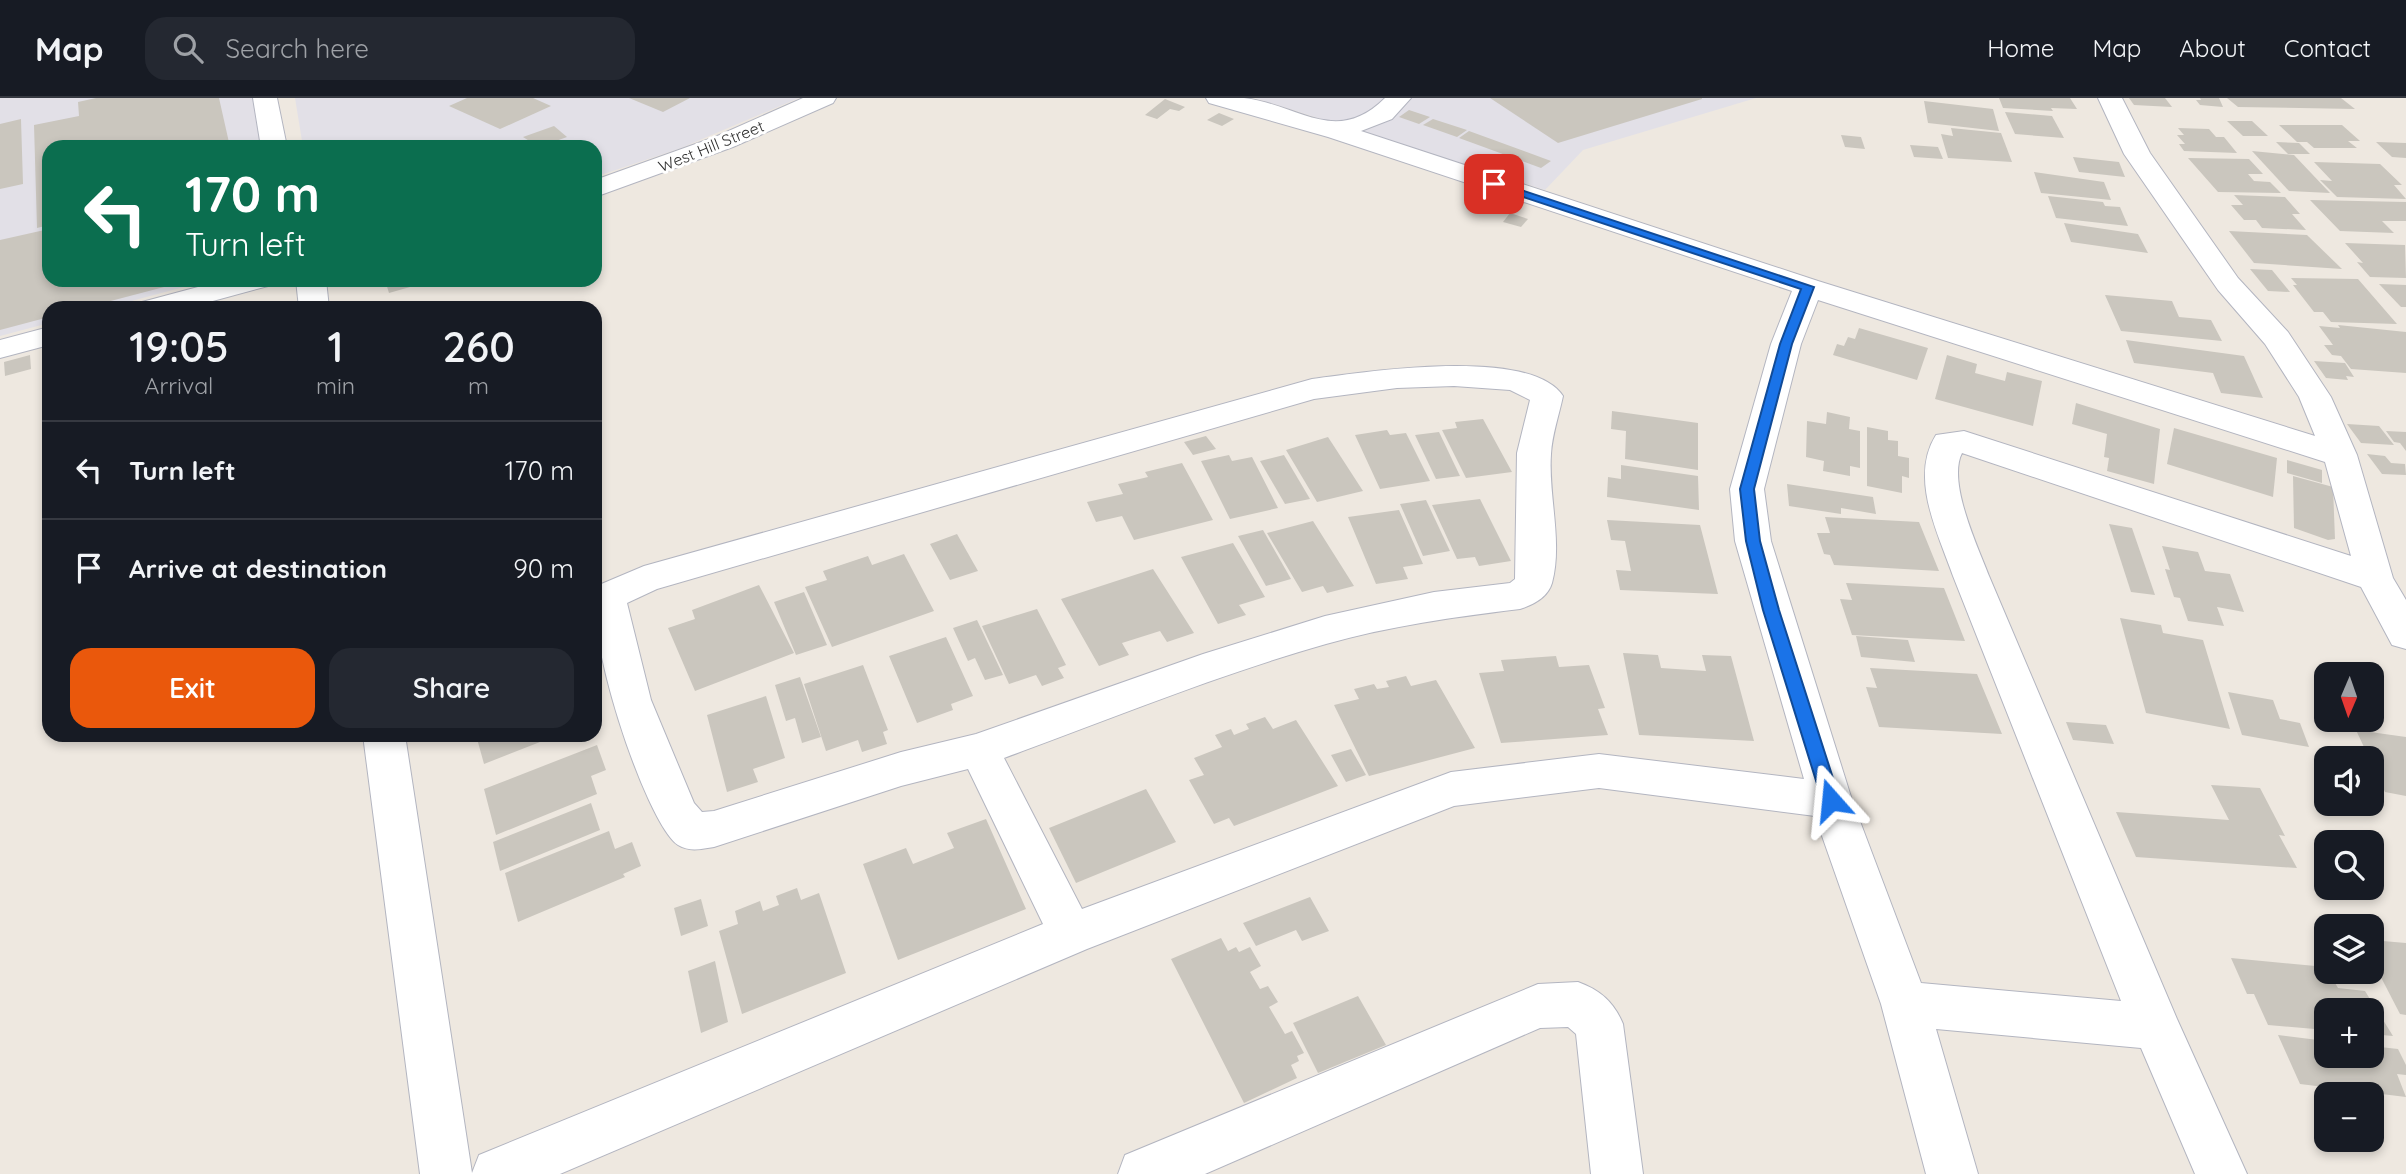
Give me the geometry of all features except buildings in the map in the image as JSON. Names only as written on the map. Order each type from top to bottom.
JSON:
[{"type":"street","points":[[265,98],[273,140]]},
{"type":"street","name":"West Hill Street","points":[[602,186],[724,142],[824,98]]},
{"type":"street","points":[[1218,98],[1337,132],[1808,287],[2340,455]]},
{"type":"street","points":[[1337,132],[1383,114],[1399,98]]},
{"type":"street","points":[[2110,98],[2137,154],[2228,284],[2277,339],[2315,397],[2340,455],[2375,578],[2406,635]]},
{"type":"street","points":[[179,301],[232,287]]},
{"type":"street","points":[[1808,287],[1786,344],[1747,489],[1753,541],[1771,610],[1831,800],[1905,1004],[1952,1174]]},
{"type":"street","points":[[0,349],[42,338]]},
{"type":"street","points":[[1397,378],[1511,379],[1536,386],[1547,396],[1534,453],[1536,557],[1533,584],[1520,595],[1434,606],[1325,630],[1204,668],[979,750],[901,769],[714,829],[693,832],[677,814],[631,700],[608,606],[612,595],[644,579],[1312,389],[1397,378]]},
{"type":"street","points":[[2221,1174],[2156,1027],[1971,576],[1947,507],[1940,456],[1948,443],[1964,442],[2375,578]]},
{"type":"street","points":[[385,742],[446,1174]]},
{"type":"street","points":[[979,750],[1071,934]]},
{"type":"street","points":[[498,1174],[1071,934],[1451,789],[1599,771],[1831,800]]},
{"type":"street","points":[[1144,1174],[1538,1006],[1578,1004],[1599,1024],[1617,1174]]},
{"type":"street","points":[[1905,1004],[2156,1027]]},
{"type":"shaded area","points":[[0,98],[256,98],[264,140],[42,140],[42,287],[184,287],[131,301],[42,301],[42,325],[0,336]]},
{"type":"shaded area","points":[[295,98],[799,98],[681,148],[602,175],[602,140],[302,140]]},
{"type":"shaded area","points":[[1255,98],[1756,98],[1583,150],[1545,190]]},
{"type":"route","points":[[1494,184],[1808,287],[1786,344],[1747,489],[1753,541],[1771,610],[1831,800]]}]
